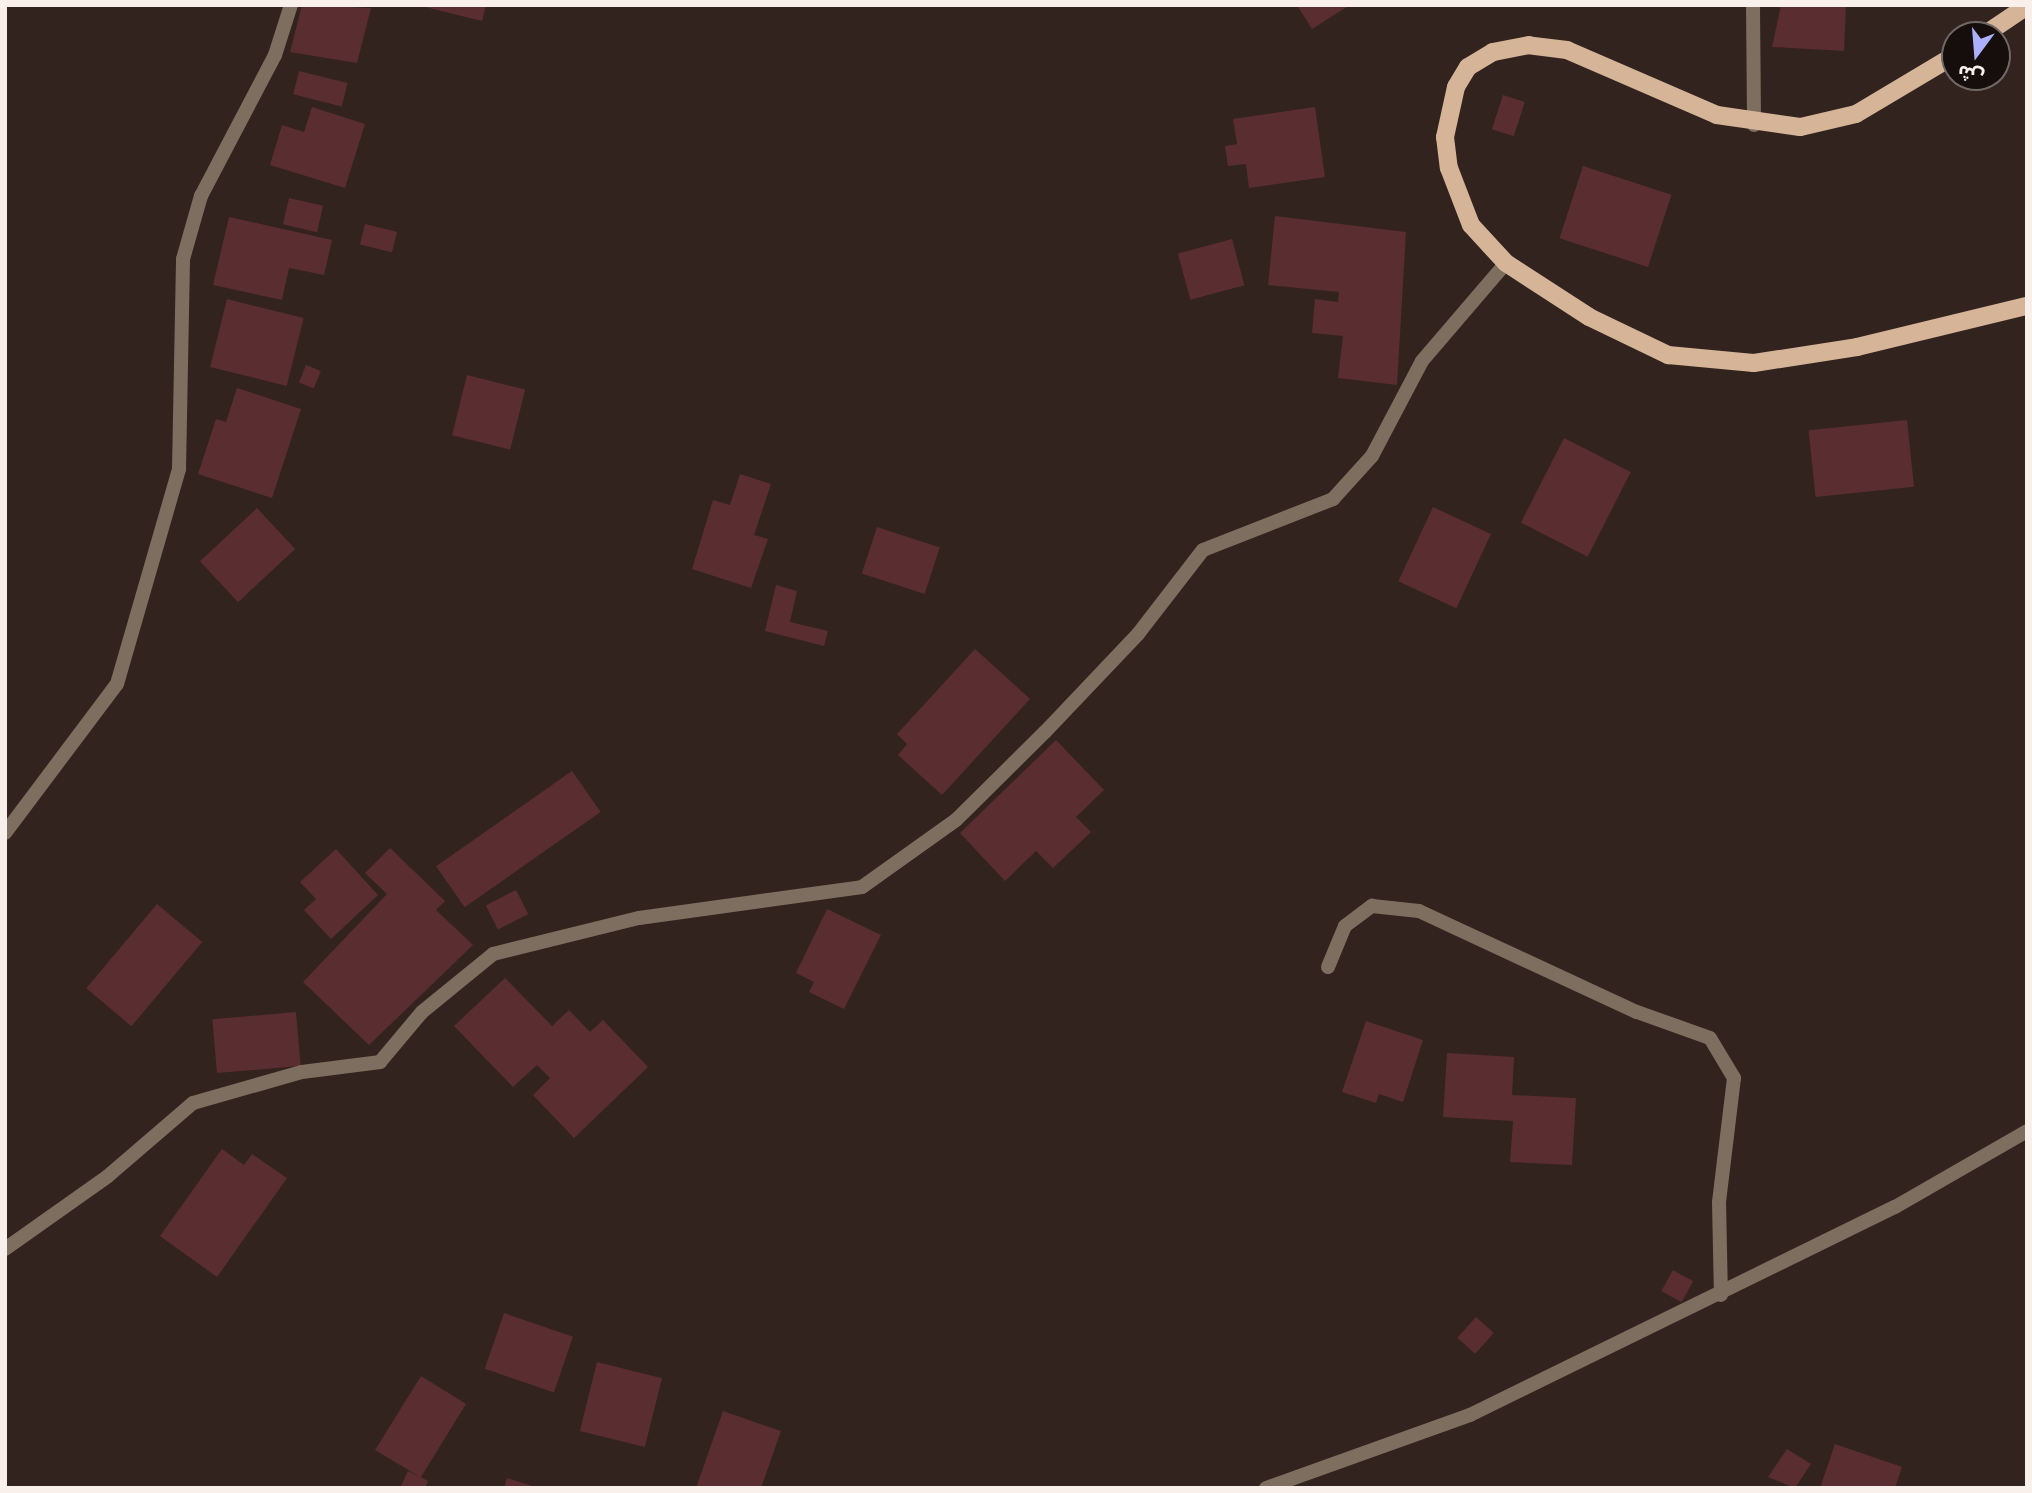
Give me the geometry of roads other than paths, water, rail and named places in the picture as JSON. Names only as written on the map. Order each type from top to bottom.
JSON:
[{"type":"main road","points":[[2005,21],[2027,6]]},
{"type":"main road","points":[[1941,63],[1856,114],[1800,127],[1754,125],[1717,115],[1567,50],[1530,45],[1493,52],[1468,67],[1456,87],[1446,137],[1449,168],[1471,225],[1506,263],[1589,317],[1668,355],[1754,363],[1857,347],[2027,306]]},
{"type":"street","points":[[5,833],[117,684],[179,468],[183,259],[201,195],[275,55],[291,5]]},
{"type":"street","points":[[1753,5],[1754,125]]},
{"type":"street","points":[[5,1249],[108,1176],[193,1103],[302,1072],[380,1062],[422,1012],[493,954],[639,918],[862,887],[956,820],[1138,634],[1203,550],[1333,499],[1372,456],[1422,361],[1506,263]]},
{"type":"street","points":[[1328,967],[1345,926],[1372,906],[1419,911],[1637,1012],[1710,1038],[1734,1078],[1719,1202],[1721,1295]]},
{"type":"street","points":[[1266,1488],[1470,1415],[1721,1295],[2027,1131]]}]
